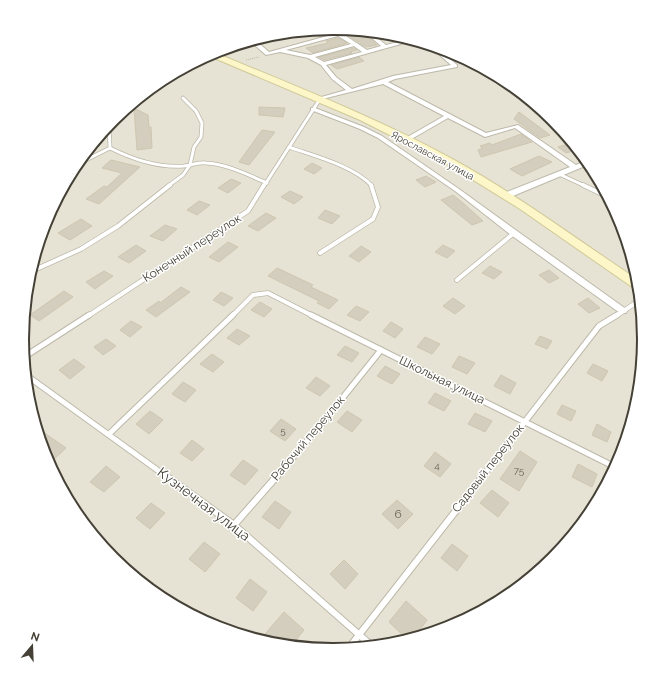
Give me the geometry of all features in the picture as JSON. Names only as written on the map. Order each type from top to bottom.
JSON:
[{"type":"main road","name":"Ярославская улица","points":[[218,57],[320,99],[453,164],[505,196],[631,281]]},
{"type":"street","points":[[257,44],[268,54],[335,35]]},
{"type":"street","points":[[341,35],[366,52]]},
{"type":"street","points":[[375,38],[385,47]]},
{"type":"street","points":[[381,43],[390,41]]},
{"type":"street","points":[[323,64],[401,43]]},
{"type":"street","points":[[310,57],[354,45]]},
{"type":"street","points":[[279,51],[310,57],[323,64],[334,78],[351,91]]},
{"type":"street","points":[[320,99],[400,77],[455,66],[444,56]]},
{"type":"street","points":[[384,82],[485,135],[516,126],[575,168]]},
{"type":"street","points":[[313,109],[362,128],[380,137],[457,190],[623,311]]},
{"type":"street","points":[[406,140],[448,116]]},
{"type":"street","points":[[505,196],[582,165]]},
{"type":"lane","points":[[37,269],[82,249],[118,226],[183,175],[190,166],[194,147],[201,137],[202,123],[196,111],[183,98]]},
{"type":"lane","name":"Конечный переулок","points":[[30,353],[248,211],[320,99]]},
{"type":"lane","points":[[109,133],[110,148]]},
{"type":"lane","points":[[289,147],[328,161],[362,178],[372,185],[378,207],[373,219],[320,253]]},
{"type":"lane","points":[[110,148],[118,152],[167,166],[190,166],[207,162],[232,168],[267,183]]},
{"type":"lane","points":[[88,159],[110,148]]},
{"type":"lane","points":[[559,174],[599,193]]},
{"type":"lane","points":[[457,280],[514,233]]},
{"type":"lane","name":"Школьная улица","points":[[109,434],[253,295],[268,293],[610,464]]},
{"type":"lane","name":"Садовый переулок","points":[[353,642],[599,326],[634,304]]},
{"type":"lane","name":"Рабочий переулок","points":[[234,525],[320,426],[380,350]]},
{"type":"lane","name":"Кузнечная улица","points":[[32,379],[234,525],[365,641]]},
{"type":"path","points":[[232,63],[268,54]]},
{"type":"shaded area","points":[[333,35],[392,41],[412,45],[449,58],[467,66],[502,86],[533,110],[548,124],[562,139],[586,170],[606,205],[627,260],[636,319],[637,339],[634,379],[627,418],[621,437],[606,473],[586,508],[562,539],[548,554],[533,568],[502,592],[467,612],[449,620],[412,633],[392,637],[333,643],[274,637],[254,633],[217,620],[199,612],[164,592],[133,568],[118,554],[104,539],[80,508],[60,473],[52,455],[39,418],[35,398],[29,339],[35,280],[39,260],[52,223],[60,205],[80,170],[104,139],[118,124],[133,110],[164,86],[199,66],[217,58],[254,45],[274,41]]},
{"type":"building","points":[[349,36],[369,38],[377,45],[366,47]]},
{"type":"building","points":[[338,38],[347,43],[313,53],[306,48],[328,43],[326,41]]},
{"type":"building","points":[[354,48],[357,50],[350,52],[352,53],[324,60],[319,57]]},
{"type":"building","points":[[359,57],[364,61],[337,69],[331,65]]},
{"type":"building","points":[[259,107],[285,108],[283,117],[259,115]]},
{"type":"building","points":[[135,108],[148,115],[149,127],[151,127],[152,148],[137,150]]},
{"type":"building","points":[[519,112],[550,135],[540,138],[530,131],[514,119]]},
{"type":"building","points":[[262,130],[275,132],[249,165],[239,162]]},
{"type":"building","points":[[521,134],[532,142],[481,157],[478,150],[483,148],[480,146],[490,143],[492,145]]},
{"type":"building","points":[[566,144],[572,151],[566,153],[558,147]]},
{"type":"building","points":[[539,156],[552,162],[522,176],[510,169]]},
{"type":"building","points":[[111,160],[140,167],[99,204],[86,199],[104,186],[107,187],[122,173],[102,168]]},
{"type":"building","points":[[312,163],[322,168],[314,174],[304,169]]},
{"type":"building","points":[[426,176],[436,182],[425,187],[416,180]]},
{"type":"building","points":[[231,179],[241,183],[228,193],[218,188]]},
{"type":"building","points":[[290,191],[303,197],[294,204],[281,197]]},
{"type":"building","points":[[453,195],[483,221],[472,225],[441,200]]},
{"type":"building","points":[[199,201],[210,205],[197,215],[187,210]]},
{"type":"building","points":[[325,210],[340,216],[332,224],[318,218]]},
{"type":"building","points":[[266,213],[276,218],[258,231],[248,226]]},
{"type":"building","points":[[81,219],[92,226],[70,240],[58,233]]},
{"type":"building","points":[[165,225],[177,229],[163,241],[150,236]]},
{"type":"building","points":[[228,242],[238,247],[219,262],[209,257]]},
{"type":"building","points":[[136,245],[146,251],[129,263],[118,257]]},
{"type":"building","points":[[443,245],[455,251],[447,258],[435,252]]},
{"type":"building","points":[[361,246],[371,252],[359,262],[349,256]]},
{"type":"building","points":[[490,266],[502,272],[494,279],[482,273]]},
{"type":"building","points":[[277,268],[313,285],[311,287],[338,300],[329,309],[317,303],[319,301],[268,276]]},
{"type":"building","points":[[549,270],[559,278],[549,283],[539,275]]},
{"type":"building","points":[[104,271],[113,276],[95,289],[86,282]]},
{"type":"building","points":[[181,287],[190,292],[156,317],[146,310],[159,301],[160,303]]},
{"type":"building","points":[[64,291],[73,297],[39,321],[30,315]]},
{"type":"building","points":[[221,292],[233,298],[224,306],[213,300]]},
{"type":"building","points":[[453,298],[465,306],[455,314],[443,306]]},
{"type":"building","points":[[588,298],[600,308],[589,313],[578,304]]},
{"type":"building","points":[[260,302],[272,309],[264,317],[251,310]]},
{"type":"building","points":[[356,306],[369,312],[360,321],[347,315]]},
{"type":"building","points":[[131,321],[142,327],[130,337],[120,330]]},
{"type":"building","points":[[391,322],[403,329],[395,338],[383,331]]},
{"type":"building","points":[[237,329],[250,336],[239,345],[227,338]]},
{"type":"building","points":[[540,336],[552,341],[547,349],[535,344]]},
{"type":"building","points":[[425,337],[440,344],[432,354],[417,347]]},
{"type":"building","points":[[106,339],[116,346],[103,355],[94,347]]},
{"type":"building","points":[[345,346],[359,353],[352,362],[337,355]]},
{"type":"building","points":[[212,354],[224,362],[213,372],[200,364]]},
{"type":"building","points":[[459,356],[475,363],[467,374],[452,367]]},
{"type":"building","points":[[74,359],[85,367],[70,379],[59,370]]},
{"type":"building","points":[[593,364],[608,371],[602,381],[587,373]]},
{"type":"building","points":[[385,366],[400,374],[392,384],[377,376]]},
{"type":"building","points":[[501,375],[516,383],[510,394],[494,386]]},
{"type":"building","points":[[316,377],[330,386],[320,396],[306,388]]},
{"type":"building","points":[[183,382],[196,390],[185,402],[172,394]]},
{"type":"building","points":[[435,393],[451,401],[444,411],[428,403]]},
{"type":"building","points":[[562,405],[576,411],[571,421],[557,414]]},
{"type":"building","points":[[150,411],[163,420],[149,434],[136,424]]},
{"type":"building","points":[[347,411],[362,420],[352,432],[337,422]]},
{"type":"building","points":[[475,413],[492,421],[485,432],[468,424]]},
{"type":"building","points":[[281,419],[296,429],[285,441],[270,431]]},
{"type":"building","points":[[597,424],[611,432],[607,442],[592,435]]},
{"type":"building","points":[[44,432],[66,448],[54,459]]},
{"type":"building","points":[[192,440],[204,449],[192,461],[180,453]]},
{"type":"building","points":[[520,451],[537,462],[519,491],[500,479]]},
{"type":"building","points":[[435,452],[451,464],[440,477],[424,466]]},
{"type":"building","points":[[243,460],[258,470],[245,485],[230,475]]},
{"type":"building","points":[[578,464],[597,474],[592,487],[572,477]]},
{"type":"building","points":[[106,466],[120,477],[104,492],[90,482]]},
{"type":"building","points":[[492,490],[509,503],[498,517],[480,503]]},
{"type":"building","points":[[397,500],[413,514],[398,529],[382,514]]},
{"type":"building","points":[[275,501],[291,512],[279,529],[262,517]]},
{"type":"building","points":[[151,503],[165,513],[150,529],[136,518]]},
{"type":"building","points":[[204,542],[220,554],[205,572],[189,559]]},
{"type":"building","points":[[452,544],[468,556],[457,571],[441,558]]},
{"type":"building","points":[[344,560],[358,574],[345,589],[330,574]]},
{"type":"building","points":[[250,579],[267,592],[253,611],[236,598]]},
{"type":"building","points":[[406,601],[427,620],[419,631],[403,635],[389,622]]},
{"type":"building","points":[[284,612],[304,630],[296,640],[264,635]]}]
